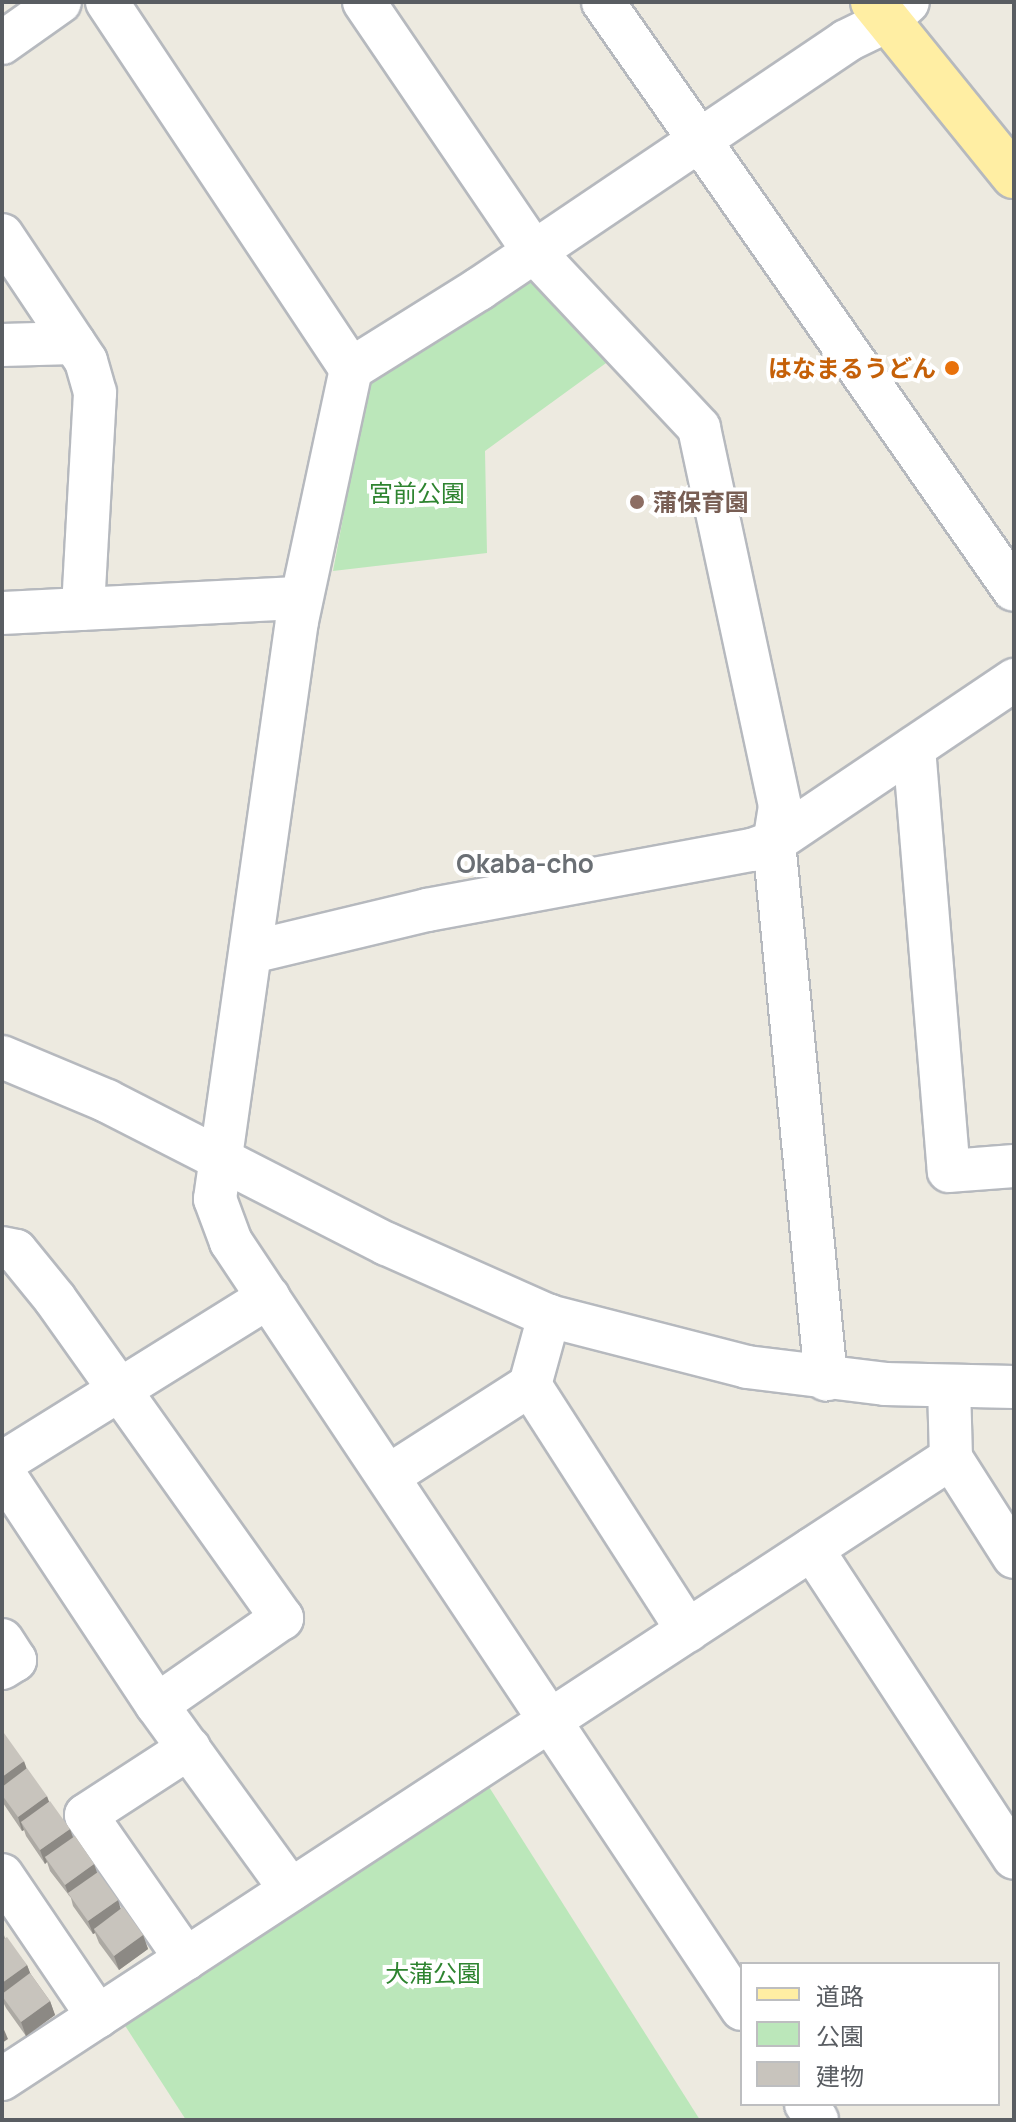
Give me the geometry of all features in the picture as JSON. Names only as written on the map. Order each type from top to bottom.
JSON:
[{"type":"main road","points":[[889,8],[1008,155]]},
{"type":"street","points":[[2,43],[60,2]]},
{"type":"street","points":[[107,2],[351,369]]},
{"type":"street","points":[[364,2],[534,252],[699,428],[780,806],[774,842],[826,1379]]},
{"type":"street","points":[[603,2],[696,140],[1014,590]]},
{"type":"street","points":[[740,2006],[550,1724],[390,1475],[231,1242],[215,1199],[301,598],[351,369],[534,252],[846,41],[889,8]]},
{"type":"street","points":[[2,235],[86,361],[95,393],[83,609]]},
{"type":"street","points":[[2,345],[74,343]]},
{"type":"street","points":[[2,613],[301,598]]},
{"type":"street","points":[[252,952],[427,910],[774,842],[1014,680]]},
{"type":"street","points":[[914,748],[949,1171],[1014,1166]]},
{"type":"street","points":[[2,1057],[107,1101],[219,1162],[549,1316],[665,1349],[826,1379],[1014,1387]]},
{"type":"street","points":[[2,1248],[16,1251],[120,1388],[282,1618],[157,1705]]},
{"type":"street","points":[[2,1463],[269,1297]]},
{"type":"street","points":[[390,1475],[530,1385],[549,1316]]},
{"type":"street","points":[[530,1385],[688,1631]]},
{"type":"street","points":[[949,1386],[951,1458],[1014,1557]]},
{"type":"street","points":[[2,2079],[550,1724],[951,1458]]},
{"type":"street","points":[[2,1471],[157,1705],[291,1890]]},
{"type":"street","points":[[812,1549],[1014,1858]]},
{"type":"street","points":[[2,1640],[15,1660],[2,1668]]},
{"type":"street","points":[[186,1959],[86,1815],[189,1748]]},
{"type":"street","points":[[2,1875],[98,2017]]},
{"type":"green space","name":"宮前公園","points":[[530,274],[613,358],[485,451],[487,553],[333,571],[369,380]]},
{"type":"green space","name":"大蒲公園","points":[[477,1768],[700,2120],[186,2120],[113,2007]]},
{"type":"building","points":[[4,1733],[24,1761],[2,1777],[2,1735]]},
{"type":"building","points":[[27,1768],[47,1796],[18,1817],[2,1795],[2,1787]]},
{"type":"building","points":[[50,1801],[70,1829],[40,1850],[21,1822]]},
{"type":"building","points":[[75,1836],[94,1864],[65,1885],[45,1857]]},
{"type":"building","points":[[98,1872],[118,1900],[88,1921],[68,1893]]},
{"type":"building","points":[[123,1907],[143,1935],[114,1956],[94,1929]]},
{"type":"building","points":[[7,1937],[27,1965],[2,1983],[2,1940]]},
{"type":"building","points":[[30,1973],[50,2001],[21,2022],[2,1994]]},
{"type":"place","name":"はなまるうどん","points":[[952,368]]},
{"type":"place","name":"蒲保育園","points":[[637,502]]},
{"type":"district","name":"Okaba-cho","points":[[525,864]]}]
